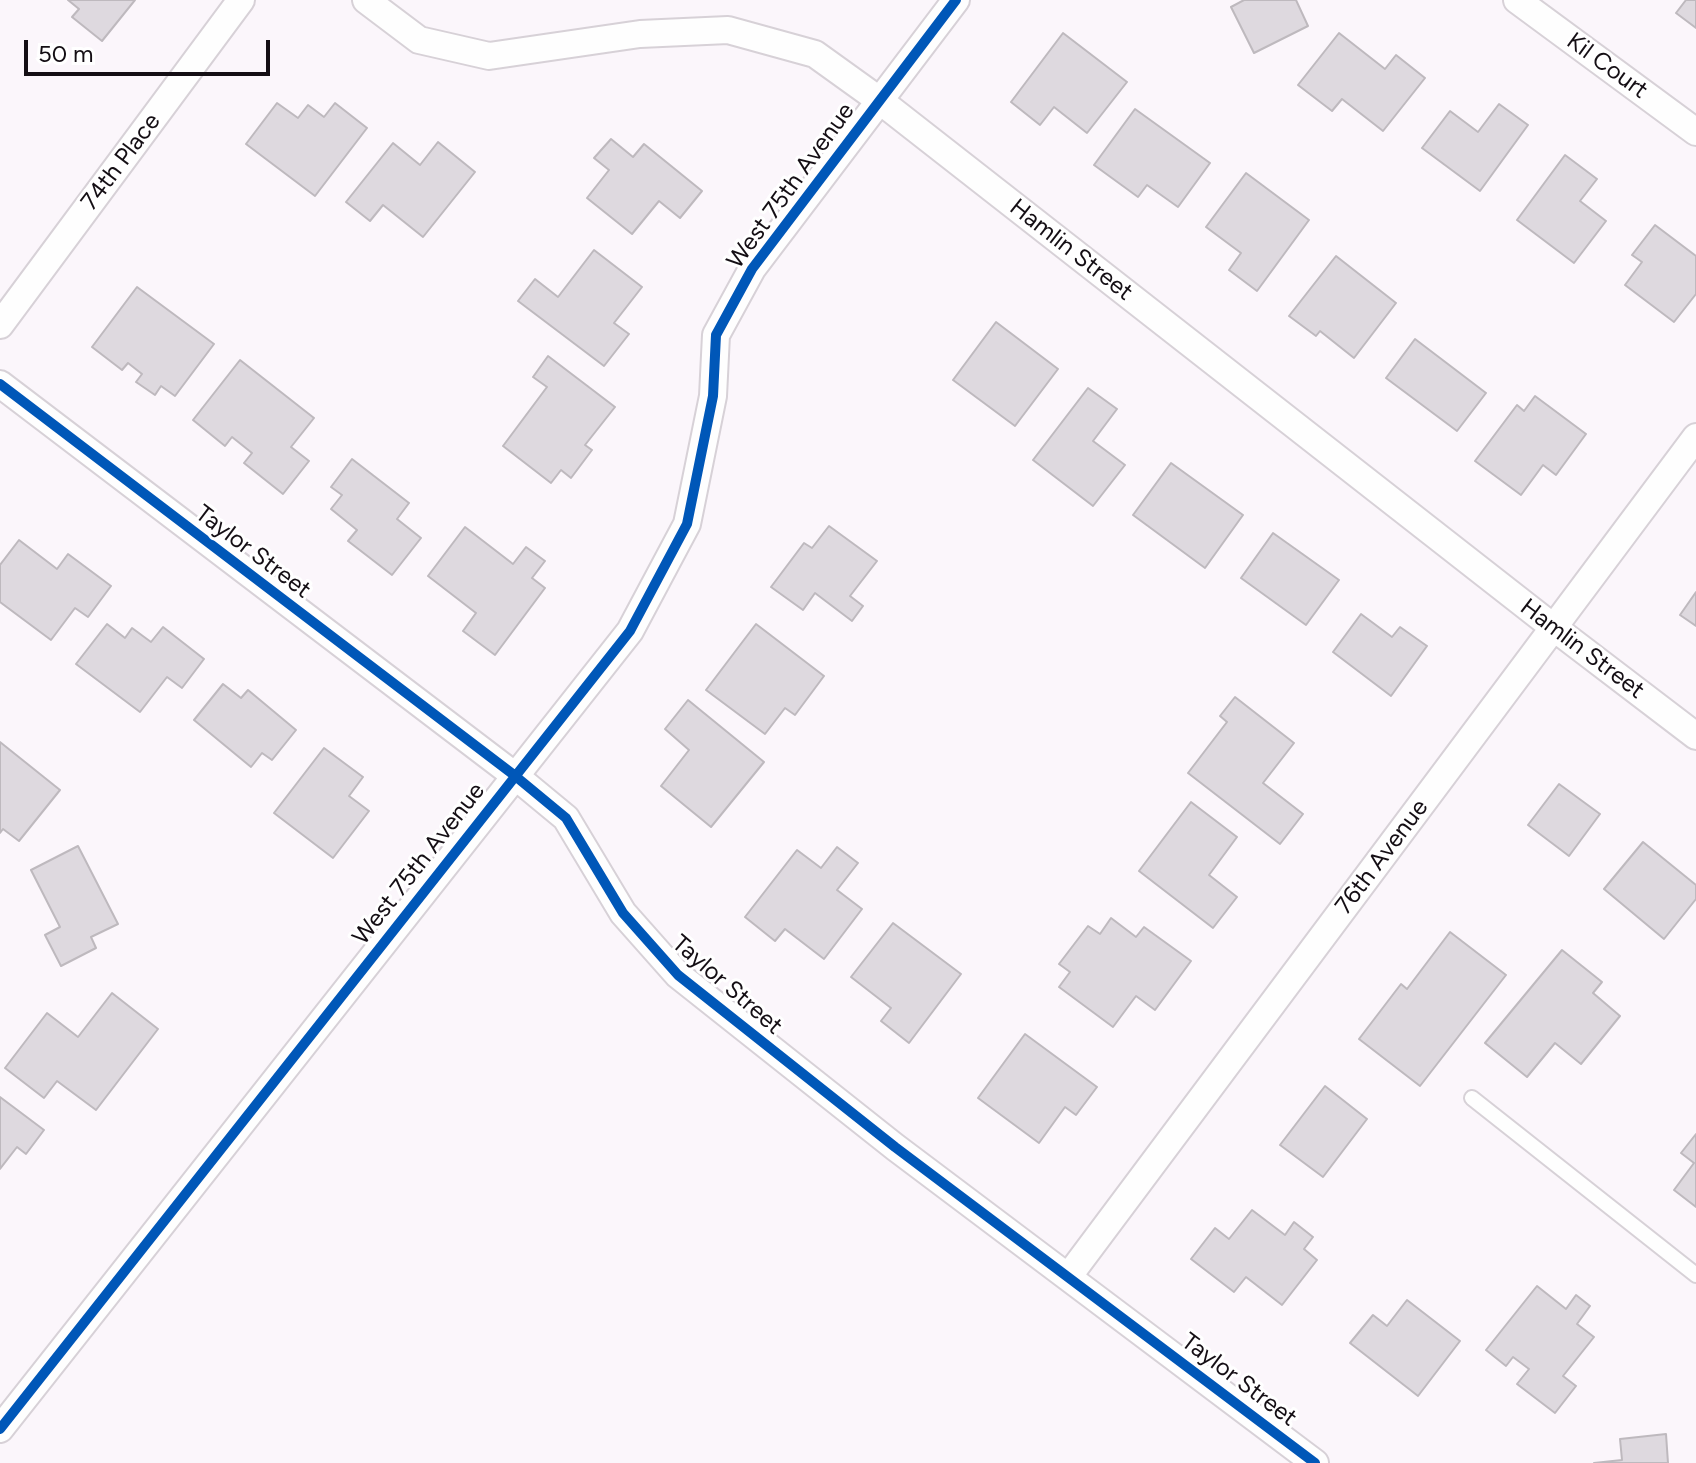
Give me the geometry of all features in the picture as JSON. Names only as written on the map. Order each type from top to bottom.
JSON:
[{"type":"street","name":"74th Place","points":[[0,325],[241,0]]},
{"type":"street","name":"Hamlin Street","points":[[366,0],[419,40],[489,56],[640,34],[728,30],[815,54],[879,100],[1696,736]]},
{"type":"street","name":"West 75th Avenue","points":[[0,1429],[630,631],[687,524],[713,396],[716,335],[752,269],[956,0]]},
{"type":"street","name":"Kil Court","points":[[1517,0],[1696,132]]},
{"type":"street","name":"Taylor Street","points":[[0,384],[514,775],[566,818],[623,913],[678,975],[895,1147],[1315,1463]]},
{"type":"street","name":"76th Avenue","points":[[1068,1277],[1696,437]]},
{"type":"lane","points":[[1472,1098],[1696,1275]]},
{"type":"building","points":[[68,0],[135,0],[102,41],[72,17],[79,9]]},
{"type":"building","points":[[1244,0],[1296,0],[1308,26],[1254,53],[1231,7]]},
{"type":"building","points":[[1686,0],[1696,0],[1696,28],[1676,13]]},
{"type":"building","points":[[1063,33],[1127,82],[1087,133],[1054,107],[1040,125],[1011,102]]},
{"type":"building","points":[[1339,33],[1385,69],[1396,55],[1425,78],[1383,131],[1342,99],[1332,111],[1298,85]]},
{"type":"building","points":[[277,103],[298,118],[308,105],[324,117],[335,103],[367,128],[315,196],[246,144]]},
{"type":"building","points":[[1499,104],[1528,125],[1480,191],[1422,148],[1450,111],[1478,132]]},
{"type":"building","points":[[1135,109],[1210,163],[1178,207],[1147,185],[1138,197],[1094,165]]},
{"type":"building","points":[[611,139],[633,157],[644,144],[702,191],[680,218],[659,201],[632,234],[587,198],[609,170],[594,158]]},
{"type":"building","points":[[438,142],[475,172],[423,237],[383,205],[370,221],[346,202],[393,143],[420,165]]},
{"type":"building","points":[[1565,155],[1597,179],[1580,201],[1606,221],[1574,263],[1517,220]]},
{"type":"building","points":[[1246,173],[1309,220],[1257,291],[1229,270],[1241,253],[1206,227]]},
{"type":"building","points":[[1655,225],[1696,256],[1696,294],[1674,322],[1625,285],[1642,262],[1632,255]]},
{"type":"building","points":[[594,250],[642,287],[614,323],[629,334],[604,366],[518,301],[535,279],[558,297]]},
{"type":"building","points":[[1336,256],[1396,303],[1354,358],[1320,331],[1316,336],[1289,316]]},
{"type":"building","points":[[137,287],[214,344],[175,396],[161,386],[155,395],[136,382],[142,374],[128,363],[122,370],[92,347]]},
{"type":"building","points":[[996,322],[1058,369],[1015,426],[953,380]]},
{"type":"building","points":[[1415,339],[1486,393],[1457,431],[1386,378]]},
{"type":"building","points":[[548,356],[615,407],[585,445],[592,450],[571,478],[561,470],[551,483],[503,446],[547,387],[533,377]]},
{"type":"building","points":[[240,360],[314,418],[291,447],[309,461],[283,494],[244,463],[252,453],[232,437],[225,446],[193,420]]},
{"type":"building","points":[[1088,388],[1117,409],[1093,441],[1125,465],[1093,506],[1033,460]]},
{"type":"building","points":[[1535,396],[1586,434],[1556,475],[1543,465],[1521,495],[1475,461],[1517,405],[1524,411]]},
{"type":"building","points":[[352,459],[409,503],[397,519],[421,538],[392,575],[348,541],[357,530],[331,509],[342,495],[331,487]]},
{"type":"building","points":[[1171,463],[1243,515],[1205,568],[1133,515]]},
{"type":"building","points":[[829,526],[877,561],[850,596],[863,606],[852,621],[815,593],[803,610],[771,587],[804,543],[812,548]]},
{"type":"building","points":[[465,527],[513,564],[526,547],[545,561],[532,578],[545,588],[495,655],[463,631],[476,613],[428,576]]},
{"type":"building","points":[[1273,533],[1339,580],[1306,625],[1241,578]]},
{"type":"building","points":[[19,540],[57,569],[68,554],[111,586],[88,617],[75,608],[51,640],[0,602],[0,565]]},
{"type":"building","points":[[1696,592],[1696,626],[1680,615]]},
{"type":"building","points":[[1361,614],[1392,637],[1400,627],[1427,646],[1391,696],[1333,652]]},
{"type":"building","points":[[107,624],[125,638],[132,628],[151,642],[163,627],[204,659],[182,688],[167,677],[140,712],[76,664]]},
{"type":"building","points":[[756,624],[824,676],[795,715],[785,708],[765,734],[706,690]]},
{"type":"building","points":[[223,684],[241,698],[248,690],[296,730],[272,760],[262,753],[251,767],[194,720]]},
{"type":"building","points":[[1235,697],[1294,743],[1263,783],[1303,814],[1280,844],[1188,773],[1227,722],[1220,716]]},
{"type":"building","points":[[688,700],[764,762],[711,827],[661,786],[689,750],[665,729]]},
{"type":"building","points":[[0,742],[60,790],[19,841],[3,829],[0,833]]},
{"type":"building","points":[[324,748],[363,777],[349,796],[369,811],[333,858],[274,813]]},
{"type":"building","points":[[1559,784],[1600,814],[1569,856],[1528,825]]},
{"type":"building","points":[[1191,802],[1237,837],[1209,875],[1237,897],[1213,928],[1139,871]]},
{"type":"building","points":[[1643,842],[1696,885],[1696,899],[1664,939],[1604,889]]},
{"type":"building","points":[[78,846],[118,924],[91,937],[96,948],[61,966],[45,935],[60,927],[31,870]]},
{"type":"building","points":[[837,847],[858,863],[837,890],[862,909],[824,959],[785,929],[775,941],[745,917],[797,850],[821,868]]},
{"type":"building","points":[[1111,918],[1136,937],[1144,927],[1191,961],[1155,1010],[1136,996],[1113,1027],[1059,987],[1070,972],[1059,964],[1088,926],[1100,934]]},
{"type":"building","points":[[893,923],[961,974],[909,1043],[881,1021],[891,1008],[851,977]]},
{"type":"building","points":[[1450,932],[1506,975],[1420,1086],[1359,1039],[1401,984],[1407,989]]},
{"type":"building","points":[[1562,950],[1602,982],[1593,993],[1620,1016],[1581,1064],[1555,1043],[1527,1077],[1485,1043]]},
{"type":"building","points":[[112,993],[158,1029],[96,1110],[57,1081],[44,1098],[5,1068],[47,1013],[78,1037]]},
{"type":"building","points":[[1025,1034],[1097,1087],[1076,1115],[1065,1107],[1039,1143],[978,1098]]},
{"type":"building","points":[[1325,1086],[1367,1119],[1323,1177],[1280,1145]]},
{"type":"building","points":[[0,1097],[44,1130],[26,1154],[17,1147],[0,1169]]},
{"type":"building","points":[[1696,1134],[1696,1207],[1674,1190],[1694,1163],[1681,1153]]},
{"type":"building","points":[[1252,1210],[1285,1235],[1294,1222],[1313,1237],[1304,1249],[1317,1260],[1282,1305],[1246,1277],[1234,1292],[1191,1259],[1215,1228],[1229,1239]]},
{"type":"building","points":[[1537,1286],[1566,1309],[1576,1295],[1590,1306],[1577,1324],[1594,1337],[1563,1376],[1576,1386],[1555,1413],[1517,1384],[1529,1369],[1513,1357],[1506,1366],[1486,1350]]},
{"type":"building","points":[[1407,1300],[1460,1341],[1418,1396],[1350,1343],[1373,1315],[1387,1326]]},
{"type":"building","points":[[1666,1434],[1668,1463],[1594,1463],[1622,1460],[1620,1439]]},
{"type":"cycle path","points":[[0,1429],[630,631],[687,524],[713,396],[716,335],[752,269],[956,0]]},
{"type":"cycle path","points":[[0,384],[514,775],[566,818],[623,913],[678,975],[895,1147],[1315,1463]]}]
